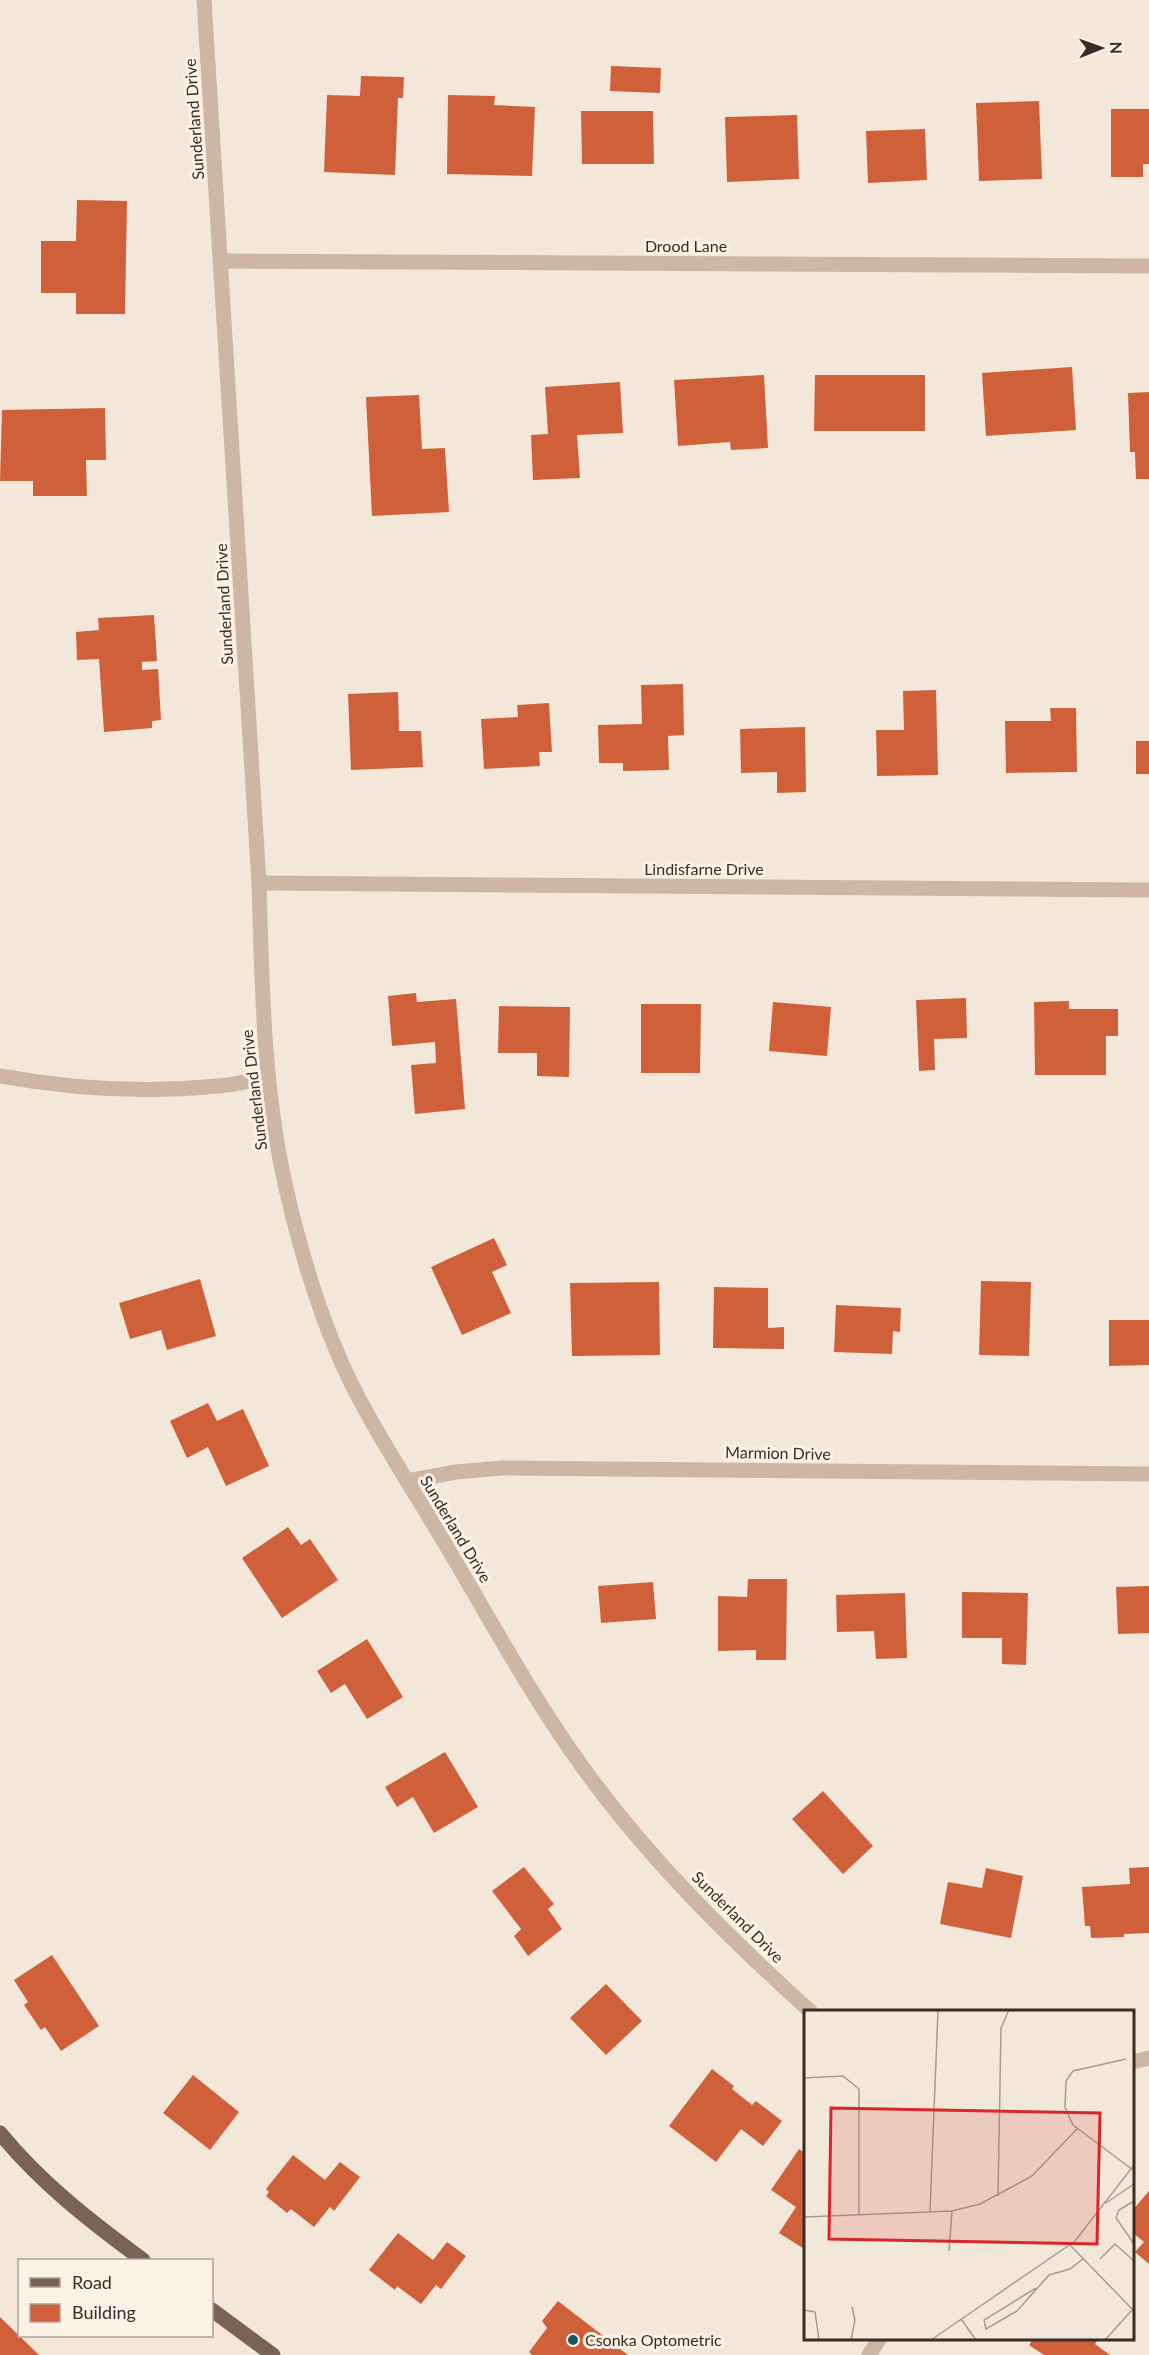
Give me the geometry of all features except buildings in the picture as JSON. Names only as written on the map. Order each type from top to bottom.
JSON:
[{"type":"main road","points":[[0,2133],[25,2162],[89,2222],[142,2259]]},
{"type":"main road","points":[[213,2311],[273,2355]]},
{"type":"street","name":"Sunderland Drive","points":[[204,0],[259,883],[262,991],[268,1077],[286,1186],[301,1244],[327,1324],[356,1392],[376,1430],[512,1661],[585,1772],[676,1880],[756,1962],[809,2010]]},
{"type":"street","name":"Drood Lane","points":[[222,261],[1149,266]]},
{"type":"street","name":"Lindisfarne Drive","points":[[259,883],[1149,890]]},
{"type":"street","points":[[0,1076],[44,1084],[139,1089],[218,1086],[268,1077]]},
{"type":"street","name":"Marmion Drive","points":[[407,1481],[456,1472],[502,1468],[1149,1474]]},
{"type":"street","points":[[1134,2062],[1149,2058]]},
{"type":"street","points":[[869,2355],[879,2340]]},
{"type":"place","name":"Csonka Optometric","points":[[573,2340]]}]
